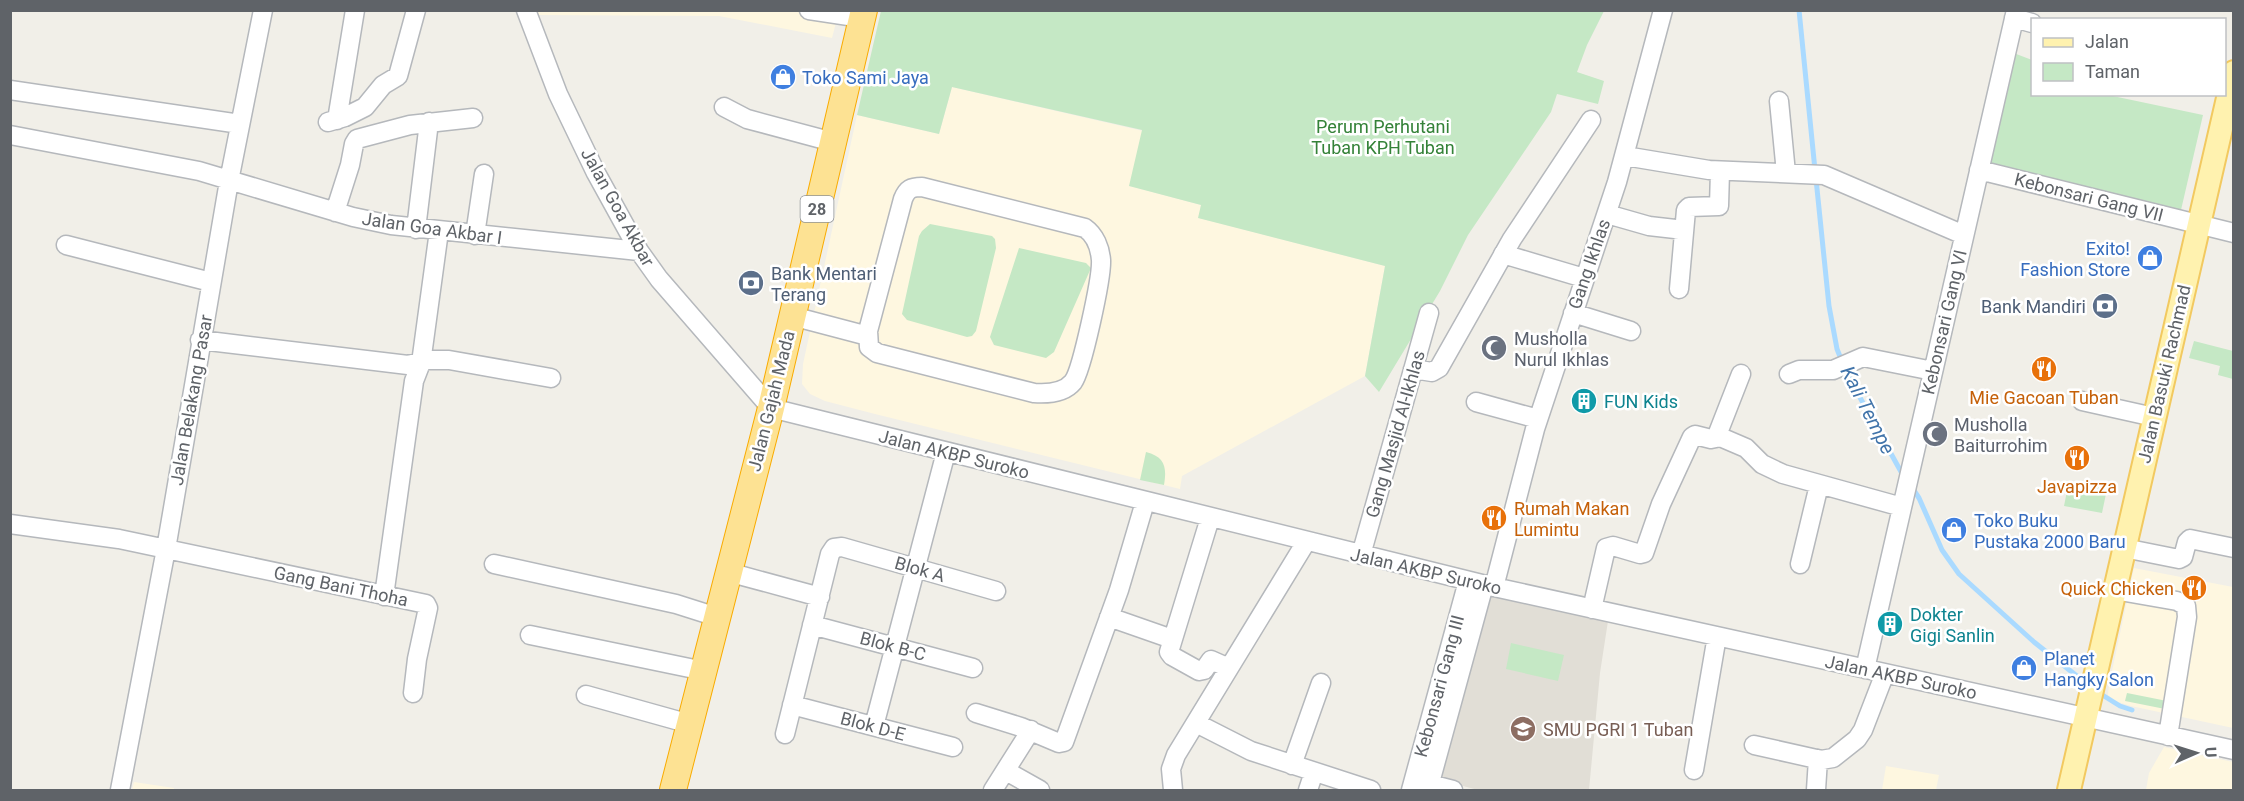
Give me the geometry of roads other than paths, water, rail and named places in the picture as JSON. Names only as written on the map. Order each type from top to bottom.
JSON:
[{"type":"highway","name":"Jalan Gajah Mada","points":[[673,790],[771,408],[863,14]]},
{"type":"main road","name":"Jalan Basuki Rachmad","points":[[2088,708],[2230,83]]},
{"type":"main road","points":[[2069,790],[2088,708]]},
{"type":"street","name":"Jalan Belakang Pasar","points":[[120,790],[166,549],[229,181],[263,10]]},
{"type":"street","points":[[355,10],[332,121],[365,107],[383,85],[398,76],[416,10]]},
{"type":"street","name":"Jalan Goa Akbar","points":[[526,10],[558,94],[596,173],[639,251],[659,279],[771,408]]},
{"type":"street","name":"Gang Ikhlas","points":[[1471,582],[1518,490],[1538,419],[1625,156],[1664,10]]},
{"type":"street","points":[[810,11],[863,14]]},
{"type":"street","points":[[2015,14],[2031,22]]},
{"type":"street","name":"Kebonsari Gang VI","points":[[1865,669],[2015,14]]},
{"type":"street","points":[[10,90],[240,124]]},
{"type":"street","points":[[1779,101],[1786,173]]},
{"type":"street","points":[[724,107],[747,119],[833,142]]},
{"type":"street","points":[[335,212],[357,139],[398,127],[473,118]]},
{"type":"street","points":[[1413,369],[1432,372],[1438,370],[1503,254],[1592,120]]},
{"type":"street","points":[[416,229],[429,122]]},
{"type":"street","name":"Jalan Goa Akbar I","points":[[10,135],[199,171],[335,212],[391,225],[639,251]]},
{"type":"street","points":[[1625,156],[1720,171],[1814,174],[1832,177],[1964,235]]},
{"type":"street","name":"Kebonsari Gang VII","points":[[1979,170],[2234,233]]},
{"type":"street","points":[[1679,289],[1687,208],[1719,206],[1720,171]]},
{"type":"street","points":[[475,235],[484,174]]},
{"type":"street","points":[[868,339],[872,351],[877,354],[1034,393],[1054,392],[1066,388],[1080,368],[1100,272],[1099,249],[1090,232],[1085,228],[922,187],[910,188],[903,199],[868,339],[868,362]]},
{"type":"street","points":[[1606,214],[1649,226],[1684,230]]},
{"type":"street","points":[[384,596],[414,381],[421,363],[439,231]]},
{"type":"street","points":[[66,245],[211,282]]},
{"type":"street","points":[[1503,254],[1584,278]]},
{"type":"street","name":"Gang Masjid Al-Ikhlas","points":[[1360,555],[1429,313]]},
{"type":"street","points":[[1573,313],[1631,331]]},
{"type":"street","points":[[792,316],[868,339]]},
{"type":"street","points":[[200,340],[379,363],[408,365],[438,359],[449,360],[551,378]]},
{"type":"street","points":[[1790,374],[1799,370],[1829,371],[1857,358],[1867,357],[1933,371]]},
{"type":"street","points":[[1592,609],[1606,549],[1613,546],[1640,554],[1644,553],[1661,504],[1692,437],[1698,435],[1713,439],[1718,436],[1741,374]]},
{"type":"street","points":[[2082,401],[2154,417]]},
{"type":"street","points":[[1476,402],[1538,419]]},
{"type":"street","name":"Jalan AKBP Suroko","points":[[771,408],[1471,582],[1865,669],[2088,708],[2168,736],[2234,750]]},
{"type":"street","points":[[1718,436],[1746,448],[1757,460],[1769,468],[1819,485],[1902,505]]},
{"type":"street","points":[[874,726],[946,452]]},
{"type":"street","points":[[1800,564],[1819,485]]},
{"type":"street","points":[[976,713],[1031,730],[1059,743],[1064,742],[1130,555],[1145,502]]},
{"type":"street","points":[[1210,518],[1169,650],[1171,655],[1199,671],[1204,670],[1211,660],[1229,669]]},
{"type":"street","name":"Gang Bani Thoha","points":[[10,524],[119,539],[423,603],[428,606],[417,659],[413,693]]},
{"type":"street","points":[[2124,548],[2179,559],[2183,557],[2190,539],[2234,548]]},
{"type":"street","points":[[1173,790],[1172,765],[1306,542]]},
{"type":"street","name":"Blok A","points":[[820,597],[830,554],[836,548],[845,548],[996,591]]},
{"type":"street","points":[[494,564],[676,604],[717,617]]},
{"type":"street","points":[[729,572],[820,597],[785,734]]},
{"type":"street","name":"Kebonsari Gang III","points":[[1421,786],[1455,660],[1471,582]]},
{"type":"street","points":[[2115,590],[2177,601],[2186,606],[2187,617],[2168,736]]},
{"type":"street","points":[[1109,617],[1172,639]]},
{"type":"street","name":"Blok B-C","points":[[812,625],[973,668]]},
{"type":"street","points":[[530,635],[704,671]]},
{"type":"street","points":[[1694,770],[1717,636]]},
{"type":"street","points":[[1754,745],[1818,759],[1833,758],[1857,739],[1865,726],[1885,673]]},
{"type":"street","points":[[1292,765],[1321,683]]},
{"type":"street","points":[[586,695],[690,724]]},
{"type":"street","name":"Blok D-E","points":[[792,705],[953,747]]},
{"type":"street","points":[[1196,723],[1234,744],[1371,790]]},
{"type":"street","points":[[993,790],[1031,730]]},
{"type":"street","points":[[1816,790],[1818,759]]},
{"type":"street","points":[[1006,771],[1040,790]]},
{"type":"street","points":[[1308,790],[1314,772]]},
{"type":"street","points":[[1421,786],[1453,790]]},
{"type":"waterway","name":"Kali Tempe","points":[[1799,10],[1815,170]]},
{"type":"waterway","name":"Kali Tempe","points":[[1816,179],[1829,306],[1837,349],[1847,374],[1905,479]]},
{"type":"waterway","name":"Kali Tempe","points":[[1911,486],[1919,498],[1942,550],[1959,574],[2034,642],[2087,684]]},
{"type":"waterway","name":"Kali Tempe","points":[[2096,691],[2120,706],[2132,710]]},
{"type":"place","name":"Toko Sami Jaya","points":[[783,77]]},
{"type":"place","name":"Exito! Fashion Store","points":[[2150,258]]},
{"type":"place","name":"Bank Mentari Terang","points":[[751,283]]},
{"type":"place","name":"Bank Mandiri","points":[[2105,306]]},
{"type":"place","name":"Musholla Nurul Ikhlas","points":[[1494,348]]},
{"type":"place","name":"Mie Gacoan Tuban","points":[[2044,369]]},
{"type":"place","name":"FUN Kids","points":[[1584,401]]},
{"type":"place","name":"Musholla Baiturrohim","points":[[1935,434]]},
{"type":"place","name":"Javapizza","points":[[2077,458]]},
{"type":"place","name":"Rumah Makan Lumintu","points":[[1494,518]]},
{"type":"place","name":"Toko Buku Pustaka 2000 Baru","points":[[1954,530]]},
{"type":"place","name":"Quick Chicken","points":[[2194,588]]},
{"type":"place","name":"Dokter Gigi Sanlin","points":[[1890,624]]},
{"type":"place","name":"Planet Hangky Salon","points":[[2024,668]]},
{"type":"place","name":"SMU PGRI 1 Tuban","points":[[1523,729]]},
{"type":"park label","name":"Perum Perhutani Tuban KPH Tuban","points":[[1383,136]]}]
